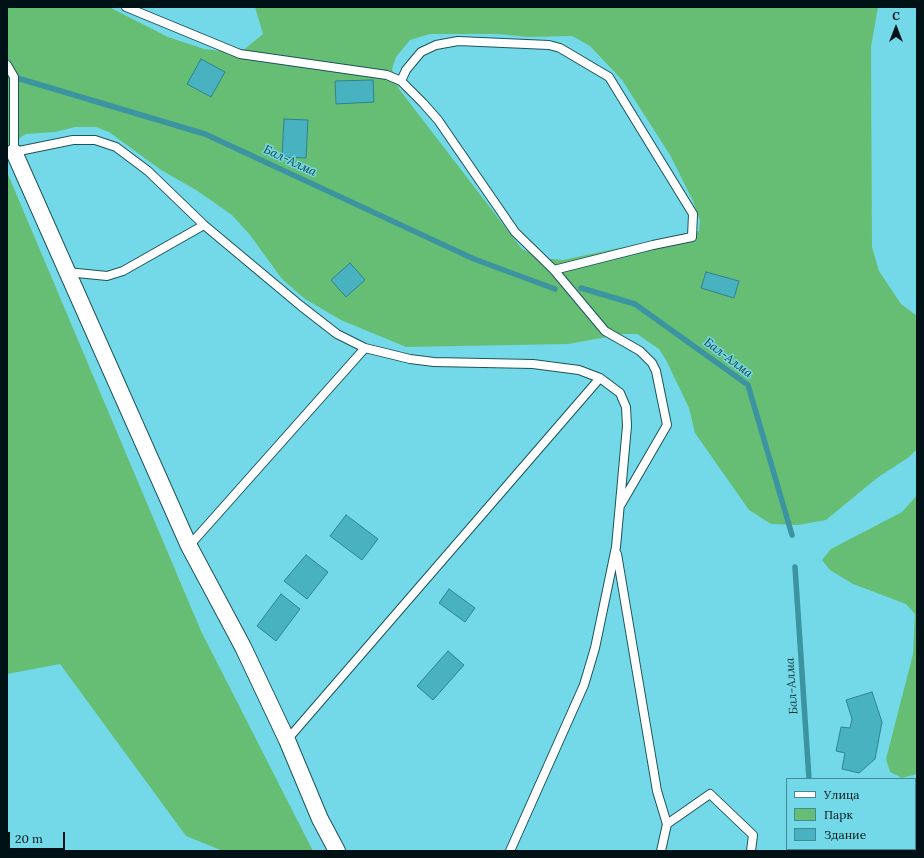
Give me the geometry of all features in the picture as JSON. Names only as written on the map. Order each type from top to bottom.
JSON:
[{"type":"street","points":[[14,152],[190,546],[243,647],[287,740],[320,819],[337,851]]},
{"type":"lane","points":[[126,7],[240,54],[387,75],[400,81],[438,120],[514,232],[554,270],[604,331],[640,351],[652,363],[656,371],[667,424],[618,508]]},
{"type":"lane","points":[[400,81],[406,70],[421,52],[436,45],[458,41],[549,45],[560,48],[609,77],[693,214],[692,237],[652,245],[554,270]]},
{"type":"lane","points":[[7,65],[14,78],[14,152],[72,140],[95,140],[116,147],[148,171],[204,225],[337,334],[365,348],[410,359],[434,362],[494,362],[555,365],[579,370],[600,378],[620,393],[626,407],[627,426],[618,508],[616,547],[595,648],[584,685],[510,851]]},
{"type":"lane","points":[[68,272],[107,276],[124,271],[204,225]]},
{"type":"lane","points":[[190,546],[365,348]]},
{"type":"lane","points":[[287,740],[600,378]]},
{"type":"lane","points":[[616,547],[627,619],[643,696],[657,791],[667,824],[661,851]]},
{"type":"lane","points":[[667,824],[710,794],[753,835],[751,851]]},
{"type":"green space","points":[[7,7],[109,7],[168,37],[204,49],[240,53],[263,34],[255,7],[878,7],[871,47],[872,247],[879,271],[901,304],[917,316],[917,449],[909,457],[877,478],[826,520],[798,525],[771,524],[749,510],[695,433],[689,408],[666,360],[659,349],[637,334],[624,334],[568,344],[406,347],[341,320],[305,299],[282,279],[250,235],[232,215],[196,190],[161,170],[109,132],[96,127],[75,127],[55,132],[26,134],[21,137],[7,153]],"holes":[[[430,34],[497,34],[528,37],[572,36],[590,46],[622,80],[670,155],[693,201],[700,221],[699,231],[563,260],[542,258],[522,249],[399,89],[392,69],[396,57],[410,40]]]},
{"type":"green space","points":[[7,172],[201,631],[313,851],[223,851],[186,836],[60,664],[7,674]]},
{"type":"green space","points":[[917,495],[917,774],[902,778],[890,772],[886,759],[913,654],[915,614],[906,604],[853,584],[830,570],[822,560],[831,549],[902,512]]},
{"type":"building","points":[[201,59],[225,72],[211,97],[187,84]]},
{"type":"building","points":[[373,80],[374,102],[336,104],[335,81]]},
{"type":"building","points":[[284,119],[308,120],[306,158],[282,157]]},
{"type":"building","points":[[350,263],[365,280],[346,297],[331,280]]},
{"type":"building","points":[[706,272],[739,281],[734,298],[701,288]]},
{"type":"building","points":[[346,515],[378,539],[362,560],[330,536]]},
{"type":"building","points":[[306,555],[328,572],[307,599],[284,581]]},
{"type":"building","points":[[449,589],[475,608],[465,622],[439,603]]},
{"type":"building","points":[[281,594],[300,609],[276,641],[257,626]]},
{"type":"building","points":[[448,651],[464,665],[433,700],[417,686]]},
{"type":"building","points":[[872,692],[882,722],[875,759],[859,773],[842,769],[845,753],[836,751],[841,727],[850,728],[852,719],[846,700]]},
{"type":"waterway","name":"Бал-Алма","points":[[7,75],[205,134],[474,259],[555,289]]},
{"type":"waterway","name":"Бал-Алма","points":[[581,288],[635,304],[748,385],[792,535]]},
{"type":"waterway","name":"Бал-Алма","points":[[795,567],[809,778]]}]
